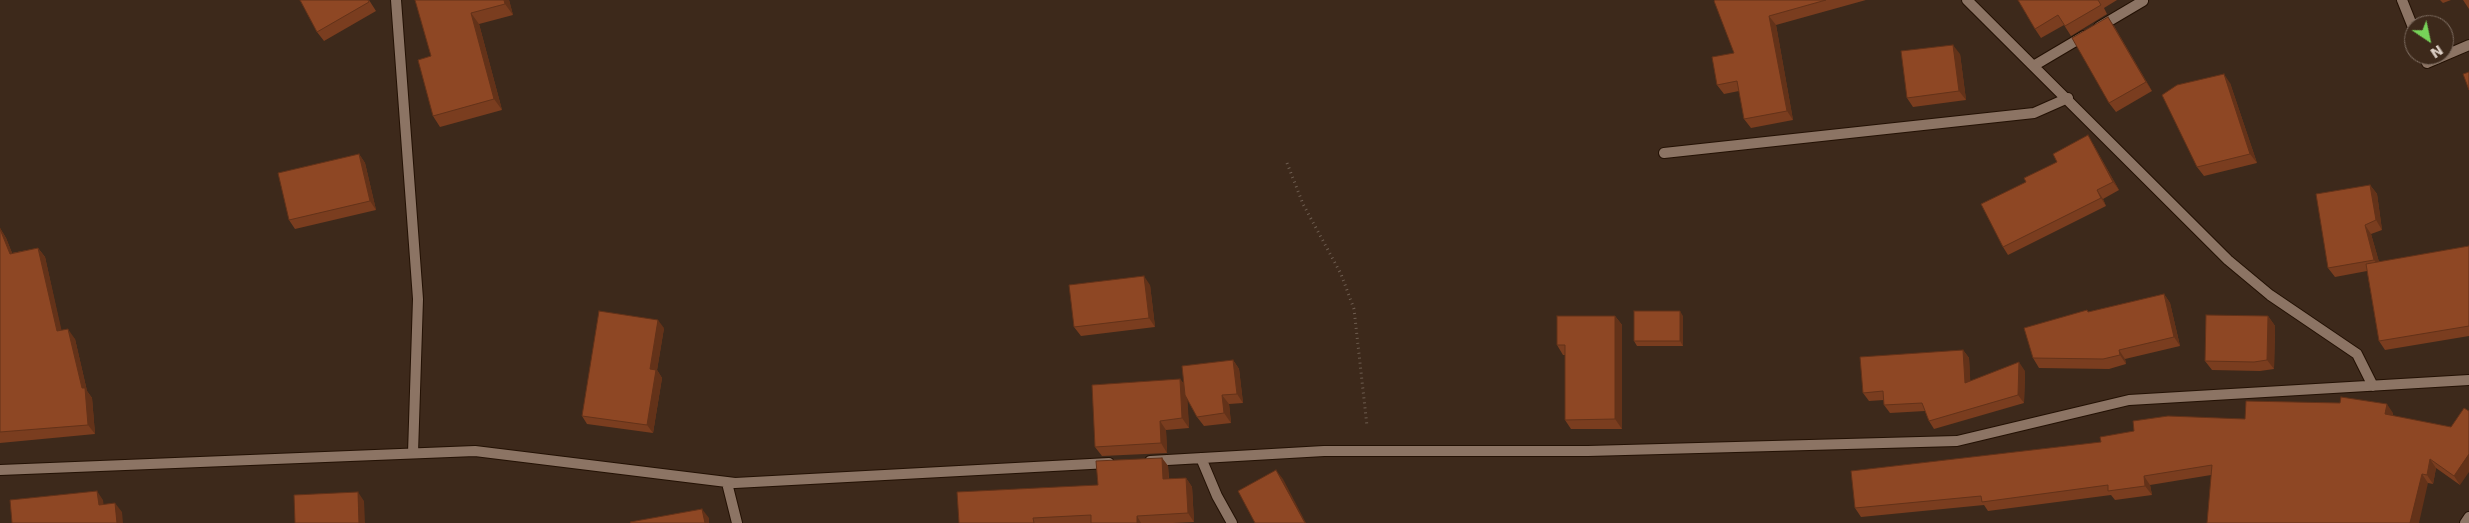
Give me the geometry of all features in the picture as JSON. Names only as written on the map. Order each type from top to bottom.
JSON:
[{"type":"street","points":[[396,0],[418,299],[413,453]]},
{"type":"street","points":[[1967,0],[2035,65],[2228,260],[2270,295],[2357,354],[2372,386]]},
{"type":"street","points":[[2402,0],[2408,15]]},
{"type":"street","points":[[2035,65],[2143,1]]},
{"type":"street","points":[[2454,51],[2469,45]]},
{"type":"street","points":[[1664,153],[2034,113],[2068,98]]},
{"type":"street","points":[[1142,461],[1369,451],[1588,450],[1957,442],[2129,400],[2469,380]]},
{"type":"street","points":[[0,470],[475,451],[727,482],[827,480],[1122,462]]},
{"type":"street","points":[[1201,458],[1217,496],[1232,523]]},
{"type":"street","points":[[727,482],[737,523]]},
{"type":"street","points":[[2465,523],[2469,517]]},
{"type":"path","points":[[1287,163],[1303,204],[1341,274],[1354,309],[1369,451]]},
{"type":"building","points":[[300,0],[368,0],[369,2],[317,32]]},
{"type":"building","points":[[415,0],[504,0],[505,4],[471,13],[494,99],[433,116],[418,60],[431,56]]},
{"type":"building","points":[[1715,0],[1826,0],[1769,16],[1787,111],[1744,119],[1737,81],[1717,85],[1712,57],[1734,53]]},
{"type":"building","points":[[2018,0],[2098,0],[2101,5],[2065,26],[2058,15],[2035,29]]},
{"type":"building","points":[[2108,17],[2146,82],[2109,103],[2072,38]]},
{"type":"building","points":[[1953,45],[1959,91],[1907,98],[1901,51]]},
{"type":"building","points":[[2469,72],[2469,90],[2463,74]]},
{"type":"building","points":[[2224,74],[2250,154],[2197,167],[2162,95],[2177,85]]},
{"type":"building","points":[[2088,135],[2113,182],[2097,190],[2101,198],[2003,247],[1981,204],[2026,182],[2024,178],[2057,162],[2053,154]]},
{"type":"building","points":[[359,154],[370,201],[289,220],[278,173]]},
{"type":"building","points":[[2370,185],[2376,220],[2365,225],[2374,260],[2328,268],[2316,194]]},
{"type":"building","points":[[0,229],[10,254],[38,248],[57,331],[68,329],[82,388],[85,388],[88,425],[0,432]]},
{"type":"building","points":[[2469,246],[2469,326],[2379,341],[2366,264]]},
{"type":"building","points":[[1144,276],[1149,318],[1074,327],[1069,285]]},
{"type":"building","points":[[2164,294],[2174,337],[2119,350],[2120,355],[2103,359],[2033,358],[2024,328],[2087,310],[2088,312]]},
{"type":"building","points":[[599,311],[658,320],[650,369],[656,370],[647,425],[582,416]]},
{"type":"building","points":[[1634,311],[1680,311],[1680,341],[1634,341]]},
{"type":"building","points":[[2206,315],[2268,316],[2267,360],[2254,362],[2205,361]]},
{"type":"building","points":[[1557,316],[1615,316],[1615,419],[1565,420],[1565,345],[1557,345]]},
{"type":"building","points":[[1963,350],[1965,383],[2019,362],[2018,395],[1929,421],[1922,403],[1884,405],[1883,391],[1863,393],[1860,357]]},
{"type":"building","points":[[1233,360],[1237,394],[1222,395],[1224,413],[1197,417],[1185,395],[1182,366]]},
{"type":"building","points":[[1180,379],[1182,418],[1160,421],[1161,443],[1095,447],[1092,385]]},
{"type":"building","points":[[2341,397],[2387,404],[2385,414],[2451,427],[2464,408],[2469,411],[2469,454],[2454,476],[2430,459],[2427,475],[2422,474],[2410,523],[2207,523],[2212,465],[2144,476],[2145,486],[2108,491],[2108,485],[1982,502],[1981,496],[1855,508],[1851,471],[2101,442],[2100,437],[2134,431],[2133,421],[2168,416],[2245,419],[2246,401],[2340,403]]},
{"type":"building","points":[[1162,458],[1163,479],[1186,478],[1188,513],[1137,516],[1137,523],[1091,523],[1091,515],[1033,518],[1034,523],[959,523],[957,492],[1098,485],[1096,461]]},
{"type":"building","points":[[1276,470],[1305,523],[1255,523],[1238,491]]},
{"type":"building","points":[[97,491],[99,505],[115,503],[117,523],[12,523],[10,500]]},
{"type":"building","points":[[358,492],[359,523],[295,523],[294,495]]},
{"type":"building","points":[[702,509],[705,523],[630,522]]}]
